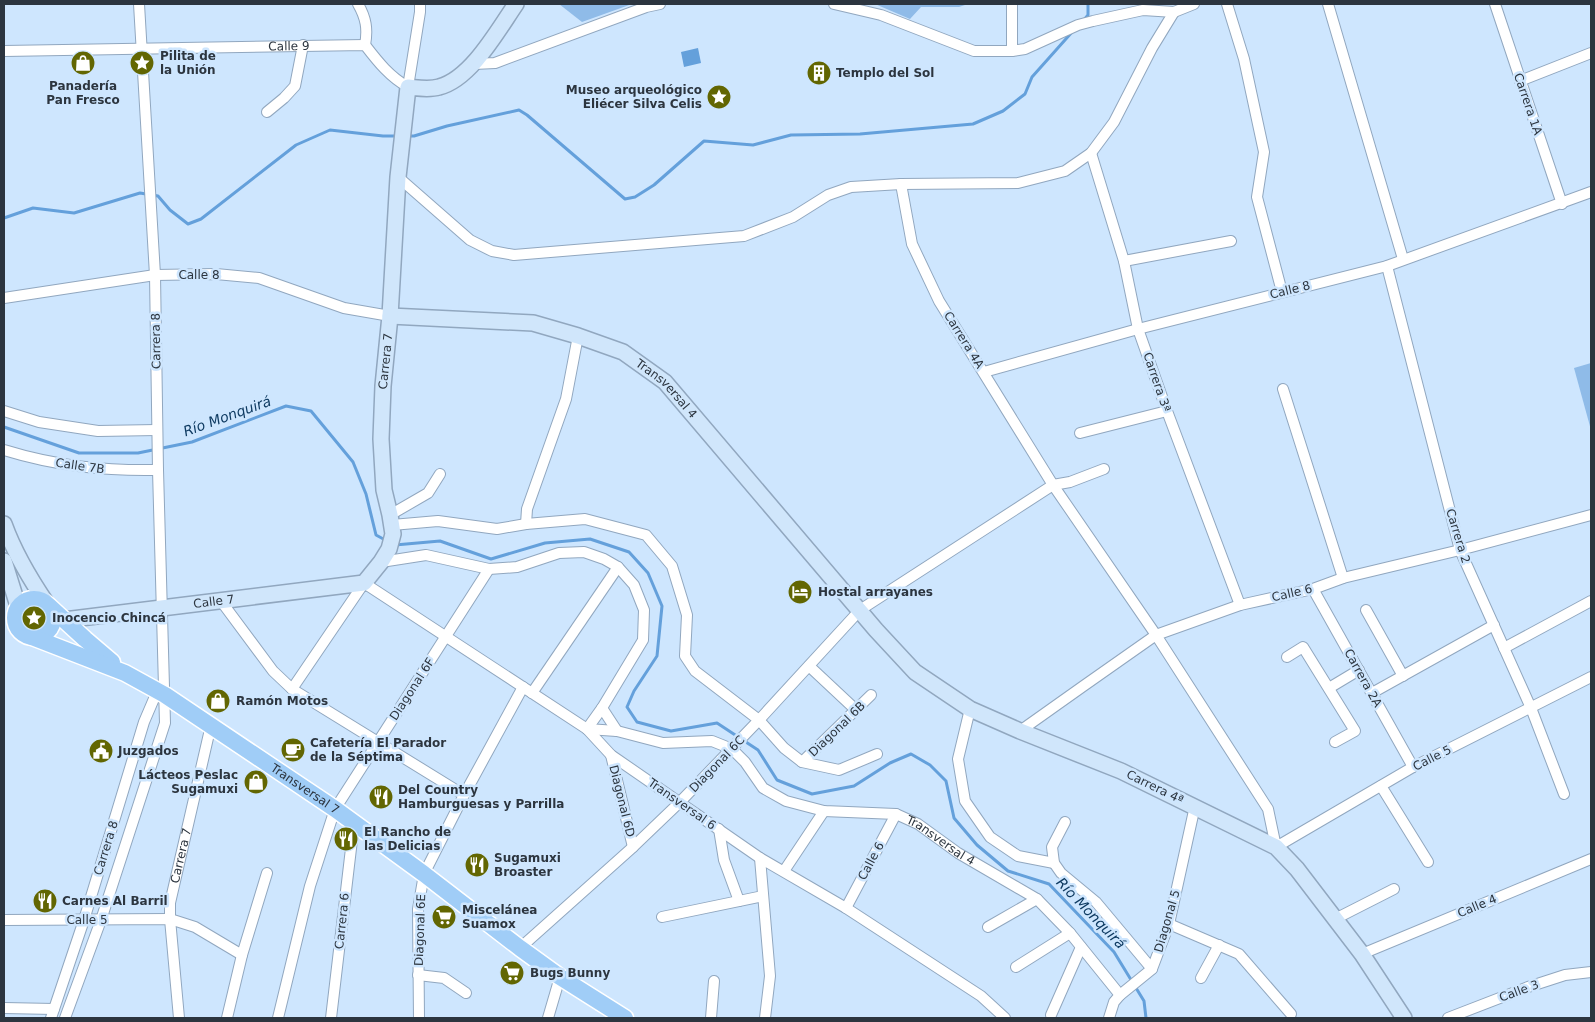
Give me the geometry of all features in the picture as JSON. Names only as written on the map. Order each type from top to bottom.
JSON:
[{"type":"main road","points":[[4,634],[28,635],[44,634],[51,627],[53,614],[48,605],[34,598],[23,601],[13,608],[15,623],[18,629],[28,635]]},
{"type":"main road","name":"Transversal 7","points":[[48,605],[125,673]]},
{"type":"main road","name":"Transversal 7","points":[[28,635],[162,688],[211,725],[335,809],[560,977],[625,1018]]},
{"type":"street","name":"Carrera 8","points":[[65,1018],[101,920],[165,723],[162,688],[157,465],[155,275],[139,4]]},
{"type":"street","points":[[358,4],[365,16],[367,32],[365,45],[379,64],[396,80],[408,87],[426,89],[440,87],[456,80],[474,64],[516,4]]},
{"type":"street","name":"Carrera 7","points":[[392,524],[384,490],[381,438],[382,386],[390,316],[398,177],[420,4]]},
{"type":"street","points":[[474,64],[495,63],[646,7],[660,4]]},
{"type":"street","points":[[834,4],[881,15],[974,50],[1012,51],[1025,49],[1092,20],[1143,10],[1174,12],[1194,4]]},
{"type":"street","points":[[1012,4],[1012,51]]},
{"type":"street","points":[[1227,4],[1244,59],[1264,152],[1257,198],[1282,292]]},
{"type":"street","points":[[1328,4],[1403,259]]},
{"type":"street","name":"Carrera 1A","points":[[1495,4],[1562,204]]},
{"type":"street","points":[[398,177],[470,240],[492,251],[514,255],[744,236],[793,218],[828,195],[851,187],[901,184],[1018,183],[1065,171],[1091,152],[1114,122],[1152,48],[1174,12]]},
{"type":"street","points":[[267,112],[295,86],[303,45]]},
{"type":"street","name":"Calle 9","points":[[4,51],[365,45]]},
{"type":"street","points":[[1520,82],[1591,53]]},
{"type":"street","name":"Carrera 3ª","points":[[1091,152],[1124,261],[1138,329],[1240,605]]},
{"type":"street","name":"Carrera 4A","points":[[901,184],[912,244],[939,301],[1054,486],[1156,636],[1268,809],[1276,846]]},
{"type":"street","name":"Calle 8","points":[[984,372],[1138,329],[1387,266],[1591,192]]},
{"type":"street","points":[[1124,261],[1231,241]]},
{"type":"street","name":"Carrera 2","points":[[1387,266],[1460,550],[1531,708],[1564,794]]},
{"type":"street","name":"Calle 8","points":[[4,298],[155,275],[216,274],[260,278],[344,308],[390,316]]},
{"type":"street","name":"Transversal 4","points":[[390,316],[533,323],[578,336],[622,352],[666,382],[860,610]]},
{"type":"street","points":[[526,524],[527,509],[566,399],[578,336]]},
{"type":"street","points":[[1283,389],[1343,578]]},
{"type":"street","points":[[4,411],[39,422],[98,431],[157,434]]},
{"type":"street","points":[[1080,433],[1167,411]]},
{"type":"street","name":"Calle 7B","points":[[4,450],[70,466],[114,470],[157,465]]},
{"type":"street","name":"Diagonal 6C","points":[[520,948],[634,847],[680,802],[736,745],[860,610],[1054,486],[1104,469]]},
{"type":"street","points":[[292,689],[364,583],[385,556],[392,524],[428,493],[440,474]]},
{"type":"street","name":"Calle 6","points":[[1020,731],[1156,636],[1240,605],[1313,589],[1343,578],[1460,550],[1591,515]]},
{"type":"street","points":[[392,524],[438,521],[496,529],[526,524],[586,519],[646,535],[672,566],[687,615],[685,656],[694,671],[759,720],[784,748],[802,762],[839,770],[877,754]]},
{"type":"street","points":[[4,524],[10,540],[48,605]]},
{"type":"street","points":[[385,556],[426,555],[489,569],[517,567],[559,553],[584,552],[604,559],[618,567],[634,585],[644,610],[643,640],[602,708],[587,729]]},
{"type":"street","points":[[4,561],[13,608]]},
{"type":"street","name":"Diagonal 6E","points":[[418,1018],[418,909],[424,874],[464,795],[528,690],[618,567]]},
{"type":"street","name":"Diagonal 6F","points":[[278,1018],[310,886],[335,809],[489,569]]},
{"type":"street","name":"Calle 7","points":[[64,620],[364,583]]},
{"type":"street","name":"Transversal 6","points":[[364,583],[587,729],[611,755],[760,858],[846,908],[981,996],[1005,1018]]},
{"type":"street","name":"Carrera 2A","points":[[1313,589],[1414,768]]},
{"type":"street","points":[[221,601],[273,671],[292,689],[464,795]]},
{"type":"street","points":[[1504,648],[1591,601]]},
{"type":"street","name":"Carrera 4ª","points":[[860,610],[914,672],[970,709],[1020,731],[1121,770],[1276,846],[1297,869],[1336,919],[1362,954],[1404,1018]]},
{"type":"street","points":[[1366,610],[1403,676]]},
{"type":"street","points":[[1372,693],[1494,625]]},
{"type":"street","points":[[1287,657],[1303,647],[1355,732],[1335,742]]},
{"type":"street","points":[[809,666],[856,710]]},
{"type":"street","points":[[1329,688],[1358,670]]},
{"type":"street","name":"Calle 5","points":[[1276,846],[1414,768],[1591,677]]},
{"type":"street","name":"Carrera 8","points":[[52,1014],[84,920],[144,722],[162,688]]},
{"type":"street","name":"Diagonal 6B","points":[[802,762],[871,695]]},
{"type":"street","points":[[602,708],[617,731]]},
{"type":"street","points":[[970,709],[958,759],[966,800],[990,838],[1018,856],[1054,863]]},
{"type":"street","name":"Carrera 7","points":[[178,1018],[170,903],[211,725]]},
{"type":"street","points":[[587,729],[617,731],[663,743],[712,742],[736,745]]},
{"type":"street","name":"Transversal 4","points":[[736,745],[763,788],[786,801],[824,811],[896,814],[918,824],[958,853],[1037,899],[1070,933],[1120,995]]},
{"type":"street","name":"Diagonal 6D","points":[[611,755],[634,847]]},
{"type":"street","points":[[1381,786],[1428,862]]},
{"type":"street","name":"Diagonal 5","points":[[1108,1018],[1114,1002],[1120,995],[1152,969],[1169,924],[1195,806]]},
{"type":"street","points":[[784,871],[824,811]]},
{"type":"street","name":"Calle 6","points":[[846,908],[896,814]]},
{"type":"street","points":[[1066,822],[1052,847],[1054,863],[1061,873],[1096,902],[1152,969]]},
{"type":"street","name":"Carrera 6","points":[[332,1018],[354,823]]},
{"type":"street","points":[[719,829],[724,860],[739,901]]},
{"type":"street","points":[[760,858],[770,976],[765,1018]]},
{"type":"street","name":"Calle 4","points":[[1362,954],[1591,859]]},
{"type":"street","points":[[227,1018],[242,956],[267,873]]},
{"type":"street","points":[[1336,919],[1394,889]]},
{"type":"street","points":[[662,917],[763,896]]},
{"type":"street","points":[[988,927],[1037,899]]},
{"type":"street","name":"Calle 5","points":[[4,920],[170,919],[195,927],[242,956]]},
{"type":"street","points":[[1169,924],[1239,954],[1291,1014]]},
{"type":"street","points":[[1016,967],[1070,933]]},
{"type":"street","points":[[1201,978],[1219,945]]},
{"type":"street","points":[[1051,1015],[1082,947]]},
{"type":"street","name":"Calle 3","points":[[1448,1018],[1528,987],[1565,975],[1591,972]]},
{"type":"street","points":[[418,975],[444,978],[466,993]]},
{"type":"street","points":[[548,1018],[560,977]]},
{"type":"street","points":[[711,1018],[714,981]]},
{"type":"street","points":[[4,1008],[52,1014]]},
{"type":"shaded area","points":[[559,4],[632,4],[582,22]]},
{"type":"shaded area","points":[[875,4],[968,4],[959,7],[921,7],[910,19]]},
{"type":"shaded area","points":[[698,48],[701,63],[684,67],[681,52]]},
{"type":"shaded area","points":[[1591,363],[1591,430],[1574,368]]},
{"type":"waterway","points":[[1083,21],[1088,15],[1088,4]]},
{"type":"waterway","points":[[408,136],[519,110],[625,199],[635,197],[654,185],[704,141],[753,145],[791,135],[860,134],[973,124],[1003,111],[1025,94],[1032,77],[1073,31]]},
{"type":"waterway","points":[[4,218],[33,208],[74,213],[140,193],[158,196],[170,210],[188,224],[201,219],[296,145],[330,130],[399,136]]},
{"type":"waterway","name":"Río Monquirá","points":[[4,427],[79,453],[138,453],[192,442],[286,406],[311,411],[353,462],[366,494],[376,535],[387,541]]},
{"type":"waterway","name":"Río Monquirá","points":[[395,545],[440,541],[491,559],[545,543],[590,539],[629,552],[648,573],[662,606],[657,656],[634,691],[627,707],[637,722],[671,731],[717,723],[758,750],[777,780],[812,794],[854,786],[890,763],[911,754],[930,765],[946,781],[954,818],[977,845],[1008,871],[1049,884],[1114,952],[1144,1001],[1146,1018]]},
{"type":"place","name":"Panadería Pan Fresco","points":[[83,63]]},
{"type":"place","name":"Pilita de la Unión","points":[[142,63]]},
{"type":"place","name":"Templo del Sol","points":[[819,73]]},
{"type":"place","name":"Museo arqueológico Eliécer Silva Celis","points":[[719,97]]},
{"type":"place","name":"Hostal arrayanes","points":[[800,592]]},
{"type":"place","name":"Inocencio Chincá","points":[[34,618]]},
{"type":"place","name":"Ramón Motos","points":[[218,701]]},
{"type":"place","name":"Cafetería El Parador de la Séptima","points":[[293,750]]},
{"type":"place","name":"Juzgados","points":[[101,751]]},
{"type":"place","name":"Lácteos Peslac Sugamuxi","points":[[256,782]]},
{"type":"place","name":"Del Country Hamburguesas y Parrilla","points":[[381,797]]},
{"type":"place","name":"El Rancho de las Delicias","points":[[346,839]]},
{"type":"place","name":"Sugamuxi Broaster","points":[[477,865]]},
{"type":"place","name":"Carnes Al Barril","points":[[45,901]]},
{"type":"place","name":"Miscelánea Suamox","points":[[444,917]]},
{"type":"place","name":"Bugs Bunny","points":[[512,973]]}]
